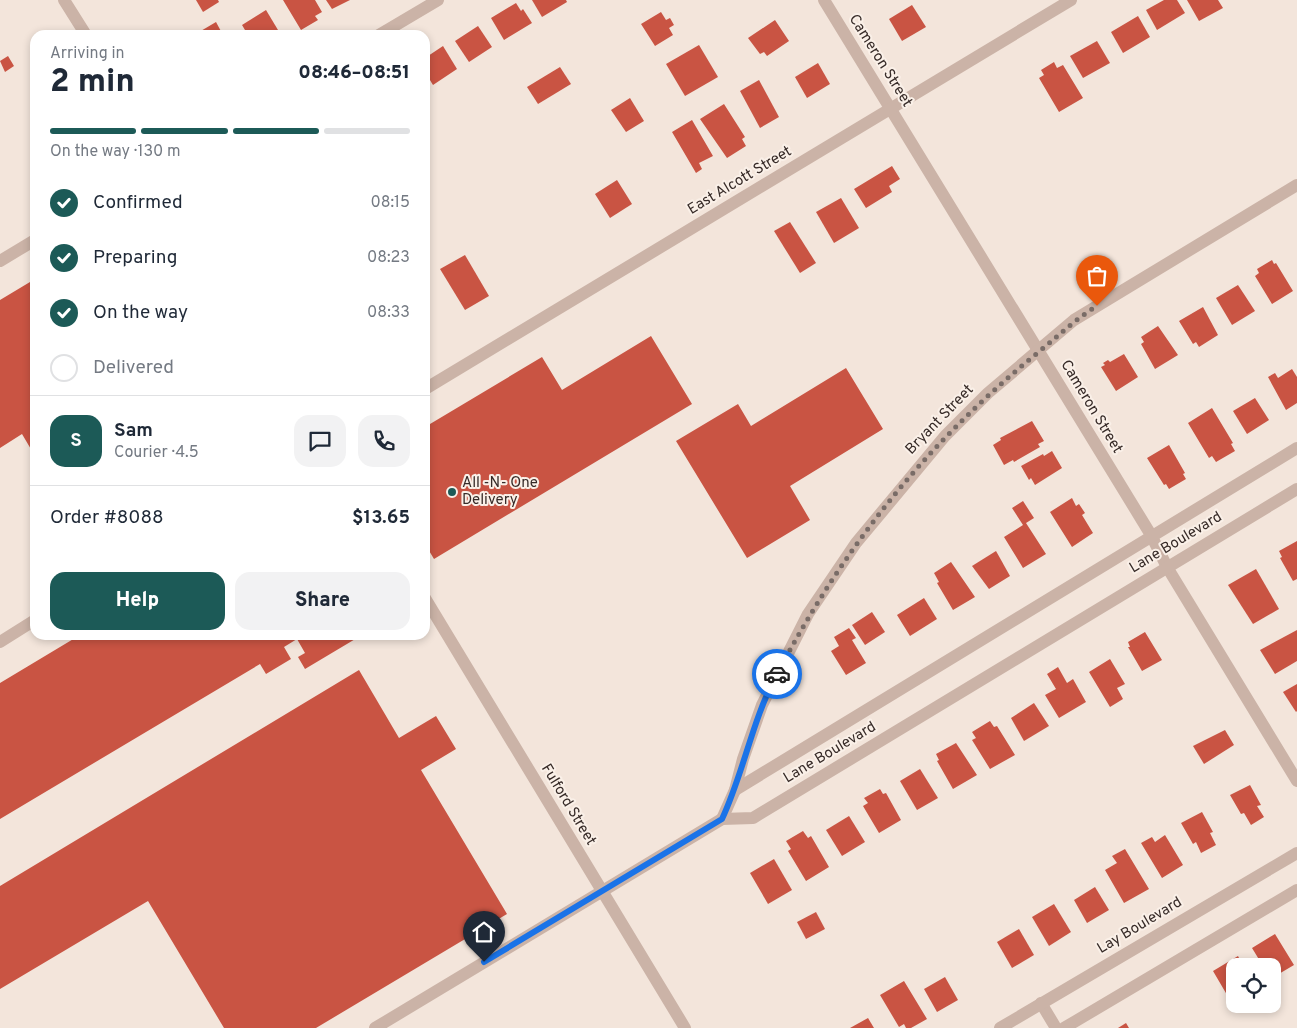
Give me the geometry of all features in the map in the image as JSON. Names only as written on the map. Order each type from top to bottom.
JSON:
[{"type":"street","points":[[64,0],[83,30]]},
{"type":"street","points":[[387,30],[438,0]]},
{"type":"street","name":"Cameron Street","points":[[824,0],[1151,535],[1167,567],[1297,781]]},
{"type":"street","name":"East Alcott Street","points":[[430,386],[1071,0]]},
{"type":"street","name":"Bryant Street","points":[[722,819],[735,790],[762,705],[808,614],[856,543],[945,436],[988,393],[1039,352],[1074,320],[1297,186]]},
{"type":"street","points":[[0,261],[30,243]]},
{"type":"street","name":"Lane Boulevard","points":[[735,790],[1151,535],[1297,448]]},
{"type":"street","name":"Lane Boulevard","points":[[375,1028],[722,819],[753,818],[1297,489]]},
{"type":"street","name":"Fulford Street","points":[[430,606],[685,1028]]},
{"type":"street","points":[[0,642],[30,623]]},
{"type":"street","name":"Lay Boulevard","points":[[1000,1028],[1297,853]]},
{"type":"street","points":[[1064,1028],[1297,890]]},
{"type":"street","points":[[1041,1004],[1056,1028]]},
{"type":"building","points":[[196,0],[218,0],[219,2],[203,12]]},
{"type":"building","points":[[283,0],[315,0],[322,12],[315,16],[318,20],[301,30]]},
{"type":"building","points":[[326,0],[350,0],[332,9]]},
{"type":"building","points":[[532,0],[566,0],[567,2],[542,17]]},
{"type":"building","points":[[1164,0],[1177,0],[1185,13],[1157,30],[1146,10]]},
{"type":"building","points":[[1187,0],[1218,0],[1223,8],[1199,21]]},
{"type":"building","points":[[516,3],[521,11],[523,9],[532,23],[504,40],[491,18]]},
{"type":"building","points":[[912,5],[926,27],[902,41],[889,19]]},
{"type":"building","points":[[266,10],[278,30],[245,30],[242,25]]},
{"type":"building","points":[[661,12],[666,20],[670,18],[674,25],[669,28],[673,35],[655,46],[641,24]]},
{"type":"building","points":[[1138,16],[1150,37],[1123,53],[1111,32]]},
{"type":"building","points":[[775,20],[789,41],[767,56],[764,52],[760,54],[748,38]]},
{"type":"building","points":[[216,22],[220,30],[202,30]]},
{"type":"building","points":[[478,26],[492,47],[469,62],[455,41]]},
{"type":"building","points":[[1097,41],[1110,63],[1083,78],[1070,56]]},
{"type":"building","points":[[699,45],[718,77],[685,96],[666,64]]},
{"type":"building","points":[[443,46],[457,69],[433,85],[430,80],[430,55]]},
{"type":"building","points":[[8,56],[14,66],[5,72],[0,61]]},
{"type":"building","points":[[1054,62],[1057,68],[1063,65],[1083,98],[1059,112],[1039,78],[1044,75],[1041,70]]},
{"type":"building","points":[[818,63],[830,84],[807,98],[795,77]]},
{"type":"building","points":[[560,67],[571,84],[538,104],[527,87]]},
{"type":"building","points":[[759,80],[779,117],[760,128],[740,91]]},
{"type":"building","points":[[630,98],[644,121],[626,132],[611,110]]},
{"type":"building","points":[[724,104],[745,137],[742,139],[746,146],[727,158],[700,119]]},
{"type":"building","points":[[692,120],[713,156],[699,163],[702,169],[696,173],[672,132]]},
{"type":"building","points":[[892,166],[900,179],[889,186],[892,192],[866,208],[854,189]]},
{"type":"building","points":[[617,180],[632,204],[610,218],[595,194]]},
{"type":"building","points":[[841,198],[859,228],[834,243],[816,212]]},
{"type":"building","points":[[790,222],[816,263],[800,273],[774,231]]},
{"type":"building","points":[[465,255],[489,296],[465,310],[440,269]]},
{"type":"building","points":[[1272,260],[1274,264],[1276,263],[1293,291],[1272,304],[1255,276],[1259,273],[1257,269]]},
{"type":"building","points":[[30,282],[30,448],[22,434],[0,448],[0,300]]},
{"type":"building","points":[[1238,285],[1255,311],[1232,325],[1216,298]]},
{"type":"building","points":[[1203,307],[1218,335],[1199,347],[1196,342],[1193,344],[1179,321]]},
{"type":"building","points":[[1158,326],[1178,355],[1155,369],[1141,344],[1144,342],[1141,337]]},
{"type":"building","points":[[651,336],[692,404],[434,559],[430,552],[430,424],[542,357],[562,390]]},
{"type":"building","points":[[1124,354],[1138,377],[1116,391],[1101,367],[1108,360],[1110,362]]},
{"type":"building","points":[[846,368],[883,429],[790,486],[810,520],[747,558],[676,441],[738,404],[751,426]]},
{"type":"building","points":[[1292,369],[1297,377],[1297,403],[1286,410],[1268,377],[1275,373],[1278,378]]},
{"type":"building","points":[[1255,398],[1269,420],[1247,434],[1233,411]]},
{"type":"building","points":[[1212,408],[1233,443],[1231,444],[1235,451],[1216,462],[1212,456],[1209,458],[1188,423]]},
{"type":"building","points":[[1032,421],[1044,441],[1038,444],[1040,447],[1014,462],[1013,460],[1004,465],[993,445],[1001,440],[1000,438]]},
{"type":"building","points":[[1169,445],[1185,473],[1183,474],[1186,479],[1169,489],[1166,484],[1164,485],[1147,458]]},
{"type":"building","points":[[1052,451],[1062,468],[1035,485],[1031,478],[1029,480],[1021,466]]},
{"type":"building","points":[[1072,498],[1076,506],[1079,504],[1085,513],[1082,515],[1093,533],[1072,547],[1050,512]]},
{"type":"building","points":[[1023,501],[1034,518],[1026,523],[1046,554],[1023,568],[1004,537],[1023,525],[1012,508]]},
{"type":"building","points":[[1297,541],[1297,579],[1293,581],[1280,558],[1282,557],[1279,551]]},
{"type":"building","points":[[996,551],[1010,576],[989,589],[972,566]]},
{"type":"building","points":[[951,562],[975,597],[953,610],[937,583],[939,582],[934,573]]},
{"type":"building","points":[[1256,569],[1279,609],[1253,624],[1228,585]]},
{"type":"building","points":[[924,598],[937,619],[910,636],[897,615]]},
{"type":"building","points":[[872,612],[885,632],[865,645],[852,625]]},
{"type":"building","points":[[849,628],[856,638],[852,640],[866,663],[846,675],[831,651],[839,646],[834,637]]},
{"type":"building","points":[[1297,630],[1297,661],[1275,674],[1260,650]]},
{"type":"building","points":[[1145,632],[1162,660],[1142,671],[1128,647],[1130,647],[1128,642]]},
{"type":"building","points":[[72,640],[295,640],[284,647],[291,659],[266,674],[260,664],[0,819],[0,683]]},
{"type":"building","points":[[298,640],[354,640],[305,669],[298,657],[305,653]]},
{"type":"building","points":[[1110,659],[1125,684],[1117,688],[1123,699],[1110,707],[1089,672]]},
{"type":"building","points":[[1058,667],[1067,683],[1073,679],[1086,702],[1059,718],[1045,695],[1056,689],[1047,674]]},
{"type":"building","points":[[359,670],[399,738],[436,716],[456,749],[421,770],[507,914],[316,1028],[224,1028],[148,901],[0,989],[0,886]]},
{"type":"building","points":[[1297,684],[1297,711],[1296,712],[1283,692]]},
{"type":"building","points":[[1034,703],[1049,726],[1024,741],[1011,718]]},
{"type":"building","points":[[990,721],[994,727],[997,726],[1015,755],[990,769],[972,740],[976,738],[972,732]]},
{"type":"building","points":[[1225,730],[1234,745],[1204,764],[1193,746]]},
{"type":"building","points":[[956,743],[977,775],[953,789],[937,761],[939,760],[936,754]]},
{"type":"building","points":[[920,769],[938,798],[917,810],[900,781]]},
{"type":"building","points":[[1250,785],[1261,805],[1257,806],[1264,817],[1251,825],[1244,813],[1241,814],[1230,795]]},
{"type":"building","points":[[880,789],[883,794],[886,793],[901,820],[879,833],[863,806],[868,803],[864,798]]},
{"type":"building","points":[[1202,812],[1213,832],[1210,833],[1216,845],[1201,853],[1196,842],[1193,844],[1181,823]]},
{"type":"building","points":[[849,816],[865,842],[842,856],[826,830]]},
{"type":"building","points":[[803,831],[808,838],[811,836],[829,867],[806,881],[788,851],[791,849],[786,841]]},
{"type":"building","points":[[1165,835],[1183,865],[1162,878],[1141,843],[1152,837],[1155,842]]},
{"type":"building","points":[[1125,849],[1149,889],[1124,903],[1105,870],[1117,863],[1112,856]]},
{"type":"building","points":[[774,859],[792,890],[768,904],[750,873]]},
{"type":"building","points":[[1095,887],[1109,910],[1087,923],[1074,900]]},
{"type":"building","points":[[1054,904],[1071,932],[1049,946],[1032,917]]},
{"type":"building","points":[[816,912],[825,929],[806,939],[797,922]]},
{"type":"building","points":[[1019,929],[1034,955],[1012,968],[997,942]]},
{"type":"building","points":[[1275,934],[1294,965],[1281,973],[1281,958],[1258,958],[1252,948]]},
{"type":"building","points":[[1226,963],[1226,993],[1213,971]]},
{"type":"building","points":[[945,977],[958,1000],[937,1012],[924,989]]},
{"type":"building","points":[[904,981],[927,1019],[911,1028],[906,1028],[904,1024],[899,1027],[880,995]]},
{"type":"building","points":[[868,1018],[874,1028],[850,1028]]},
{"type":"building","points":[[1126,1023],[1129,1028],[1118,1028]]},
{"type":"way so far","points":[[777,674],[808,614],[856,543],[912,473],[945,436],[988,393],[1039,352],[1074,320],[1097,306]]},
{"type":"place","name":"All -N- One Delivery","points":[[452,492]]},
{"type":"route","points":[[484,962],[722,819],[735,790],[743,759],[762,705],[777,674]]}]
